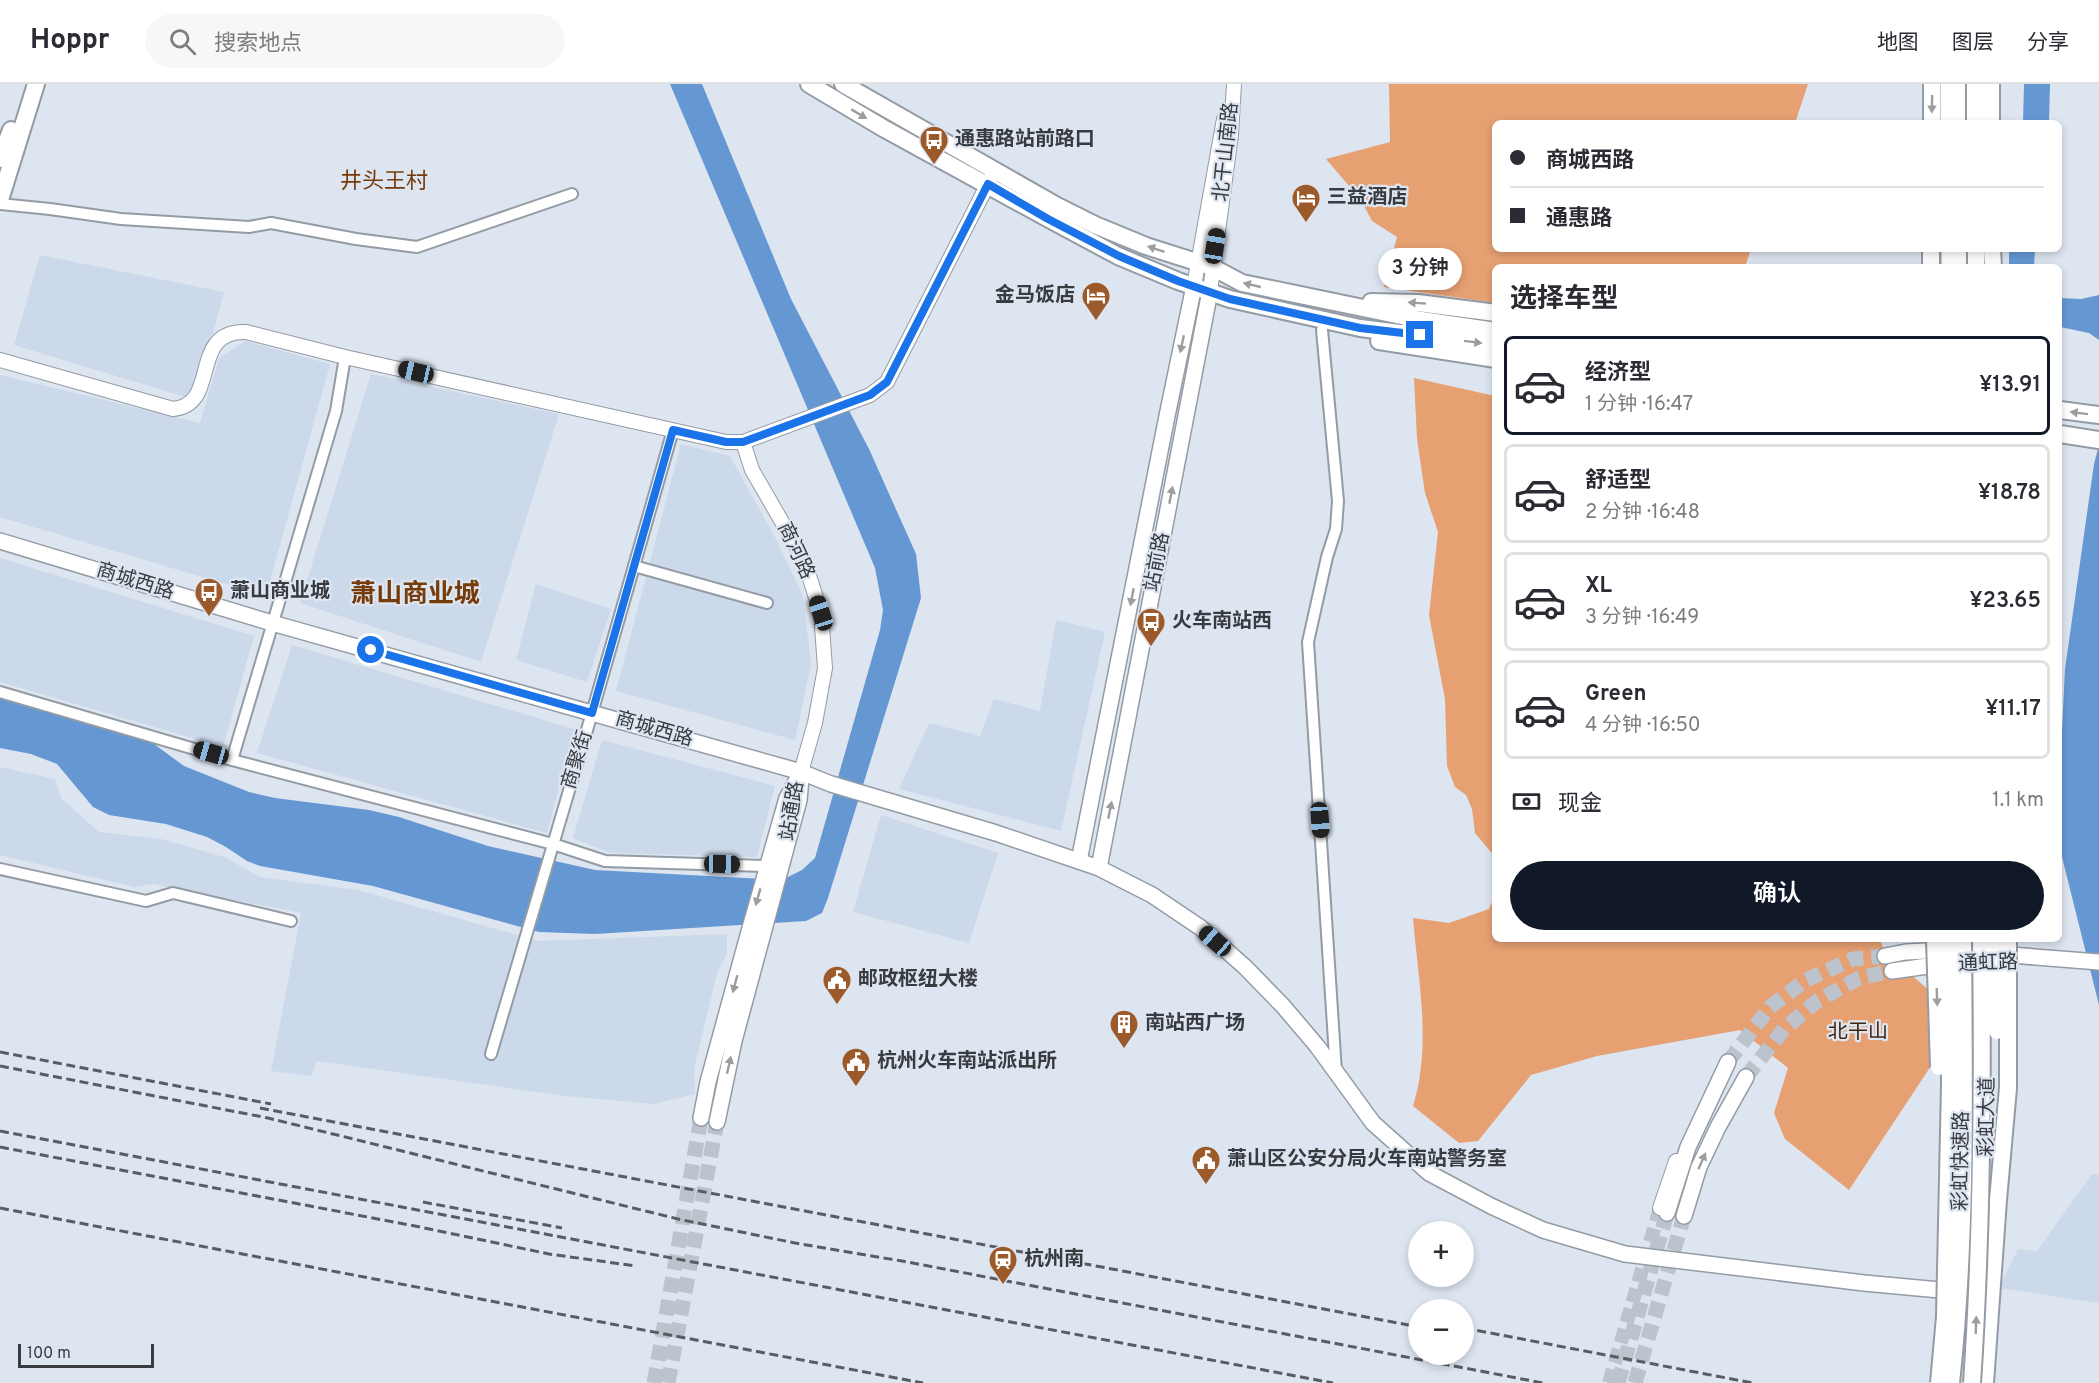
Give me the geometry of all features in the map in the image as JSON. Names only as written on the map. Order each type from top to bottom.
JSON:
[{"type":"main road","points":[[0,159],[28,84]]},
{"type":"main road","points":[[0,202],[36,84]]},
{"type":"main road","points":[[809,84],[883,128],[1095,225],[1146,246],[1204,265],[1288,302],[1360,328],[1492,344]]},
{"type":"main road","points":[[844,84],[991,176],[1048,219],[1119,256],[1230,299],[1418,303],[1492,312]]},
{"type":"main road","points":[[1932,84],[1932,120]]},
{"type":"main road","points":[[1948,84],[1948,120]]},
{"type":"main road","points":[[1957,84],[1957,120]]},
{"type":"main road","points":[[1975,84],[1975,120]]},
{"type":"main road","points":[[1984,84],[1984,120]]},
{"type":"main road","points":[[1991,84],[1991,120]]},
{"type":"main road","points":[[1079,861],[1167,417],[1202,289]]},
{"type":"main road","name":"站前路","points":[[1099,868],[1202,289]]},
{"type":"main road","points":[[1288,302],[1322,330],[1492,358]]},
{"type":"main road","points":[[1288,302],[1492,330]]},
{"type":"main road","points":[[2062,410],[2099,416]]},
{"type":"main road","points":[[2062,434],[2098,440]]},
{"type":"main road","name":"商城西路","points":[[0,541],[272,623],[801,772],[831,784],[996,833],[1099,868],[1152,894],[1201,928],[1245,967],[1282,1006],[1336,1072],[1373,1123],[1429,1173],[1543,1230],[1625,1254],[1983,1294]]},
{"type":"main road","name":"站通路","points":[[701,1118],[708,1082],[775,867],[787,798],[801,772]]},
{"type":"main road","name":"站通路","points":[[717,1122],[757,928]]},
{"type":"main road","points":[[1935,942],[1946,1203]]},
{"type":"main road","points":[[1985,1383],[2008,1088],[2008,942]]},
{"type":"main road","points":[[1940,1383],[1945,1317],[1946,1203],[1955,946]]},
{"type":"main road","name":"通虹路","points":[[1892,971],[1955,946]]},
{"type":"main road","name":"通虹路","points":[[1885,956],[1955,946],[1989,947],[2091,961]]},
{"type":"main road","name":"彩虹大道","points":[[1947,1291],[1956,1203],[1955,946]]},
{"type":"main road","name":"彩虹快速路","points":[[1951,1383],[1957,1330],[1962,1202],[1955,946]]},
{"type":"main road","points":[[1989,947],[1998,1200]]},
{"type":"main road","name":"彩虹大道","points":[[1983,1294],[1987,1206],[1989,947]]},
{"type":"main road","name":"彩虹快速路","points":[[1972,1383],[1989,947]]},
{"type":"main road","points":[[1663,1211],[1703,1112],[1728,1062]]},
{"type":"main road","points":[[1684,1216],[1699,1167],[1746,1077]]},
{"type":"street","points":[[1204,265],[1229,84]]},
{"type":"street","name":"北干山南路","points":[[1202,289],[1204,265],[1225,184],[1234,84]]},
{"type":"street","points":[[0,360],[173,409],[189,405],[195,400],[211,350],[217,341],[225,334],[235,331],[246,332],[345,357],[726,442],[743,442],[870,395],[887,382],[991,176]]},
{"type":"street","points":[[0,202],[121,219],[249,226],[272,223],[356,239],[417,247],[572,194]]},
{"type":"street","points":[[1322,330],[1338,501],[1336,529],[1327,557],[1308,642],[1336,1072]]},
{"type":"street","points":[[232,760],[336,411],[345,357]]},
{"type":"street","name":"商聚街","points":[[490,1054],[592,713],[673,430]]},
{"type":"street","name":"商河路","points":[[743,442],[752,470],[804,560],[821,613],[825,668],[815,723],[801,772]]},
{"type":"street","points":[[634,566],[767,603]]},
{"type":"street","points":[[0,692],[232,760],[553,844],[605,861],[775,867]]},
{"type":"street","points":[[0,869],[146,900],[173,893],[291,921]]},
{"type":"shaded area","points":[[40,255],[224,292],[195,400],[14,345]]},
{"type":"shaded area","points":[[246,341],[330,364],[266,596],[0,517],[0,375],[200,423],[219,358]]},
{"type":"shaded area","points":[[371,374],[559,414],[481,662],[300,603]]},
{"type":"shaded area","points":[[681,444],[730,456],[776,539],[803,596],[811,664],[795,740],[616,691]]},
{"type":"shaded area","points":[[0,558],[254,636],[223,747],[0,682]]},
{"type":"shaded area","points":[[536,584],[611,609],[587,682],[516,660]]},
{"type":"shaded area","points":[[1056,620],[1105,632],[1061,831],[899,789],[929,723],[980,736],[994,699],[1040,711]]},
{"type":"shaded area","points":[[292,645],[574,729],[547,833],[257,753]]},
{"type":"shaded area","points":[[602,740],[775,786],[757,857],[611,853],[573,838]]},
{"type":"shaded area","points":[[0,767],[55,779],[61,798],[99,832],[161,839],[224,857],[260,877],[358,890],[538,941],[727,934],[727,954],[717,973],[694,1069],[695,1094],[654,1104],[565,1096],[317,1061],[311,1076],[271,1071],[301,913],[153,884],[134,887],[0,855]]},
{"type":"shaded area","points":[[881,815],[998,853],[969,943],[853,912]]},
{"type":"shaded area","points":[[2092,1174],[2099,1175],[2099,1303],[1999,1288],[2018,1249],[2037,1251]]},
{"type":"green space","points":[[1389,84],[1808,84],[1796,120],[1492,120],[1492,252],[1750,252],[1746,264],[1492,264],[1492,303],[1384,287],[1397,237],[1372,221],[1361,200],[1326,159],[1390,142]]},
{"type":"green space","points":[[1414,378],[1492,395],[1492,853],[1475,833],[1472,809],[1466,795],[1455,787],[1447,766],[1445,699],[1429,615],[1438,532],[1425,493],[1417,439]]},
{"type":"green space","name":"北干山","points":[[1492,902],[1492,942],[1881,942],[1884,951],[1962,1019],[1849,1190],[1785,1139],[1774,1113],[1788,1068],[1740,1030],[1597,1056],[1531,1075],[1478,1141],[1459,1143],[1413,1106],[1419,1083],[1423,1036],[1413,918],[1449,923],[1489,909]]},
{"type":"water","points":[[670,84],[702,84],[791,299],[869,449],[916,554],[921,598],[822,913],[806,921],[595,934],[539,932],[373,886],[260,866],[247,861],[207,837],[166,824],[109,815],[93,807],[57,764],[31,754],[0,748],[0,698],[154,744],[184,766],[249,792],[275,798],[369,810],[399,817],[488,846],[595,870],[782,880],[802,870],[815,858],[880,630],[883,610],[875,568]]},
{"type":"water","points":[[2024,84],[2050,84],[2049,120],[2023,120]]},
{"type":"water","points":[[2009,252],[2035,252],[2034,264],[2009,264]]},
{"type":"water","points":[[2099,295],[2099,340],[2089,333],[2062,327],[2062,298],[2081,299]]},
{"type":"water","points":[[2099,445],[2099,1005],[2062,857],[2062,731],[2065,669],[2094,464]]},
{"type":"tunnel","points":[[1728,1062],[1770,1007],[1806,980],[1853,959],[1885,956]]},
{"type":"tunnel","points":[[1746,1077],[1784,1029],[1817,1001],[1859,978],[1892,971]]},
{"type":"tunnel","points":[[654,1383],[701,1118]]},
{"type":"tunnel","points":[[668,1383],[717,1122]]},
{"type":"tunnel","points":[[1609,1383],[1660,1208]]},
{"type":"tunnel","points":[[1618,1383],[1667,1213]]},
{"type":"tunnel","points":[[1635,1383],[1684,1216]]},
{"type":"railway","points":[[0,1052],[271,1104]]},
{"type":"railway","points":[[0,1066],[268,1118],[678,1219],[1543,1383]]},
{"type":"railway","points":[[260,1108],[1408,1325]]},
{"type":"railway","points":[[0,1131],[1333,1383]]},
{"type":"railway","points":[[0,1147],[420,1227],[549,1254],[636,1266]]},
{"type":"railway","points":[[423,1202],[562,1228]]},
{"type":"railway","points":[[0,1208],[923,1383]]},
{"type":"railway","points":[[1474,1330],[1753,1383]]},
{"type":"place","name":"通惠路站前路口","points":[[934,166]]},
{"type":"place","name":"三益酒店","points":[[1306,224]]},
{"type":"place","name":"金马饭店","points":[[1096,322]]},
{"type":"place","name":"萧山商业城","points":[[209,618]]},
{"type":"place","name":"火车南站西","points":[[1151,648]]},
{"type":"place","name":"邮政枢纽大楼","points":[[837,1006]]},
{"type":"place","name":"南站西广场","points":[[1124,1050]]},
{"type":"place","name":"杭州火车南站派出所","points":[[856,1088]]},
{"type":"place","name":"萧山区公安分局火车南站警务室","points":[[1206,1186]]},
{"type":"place","name":"杭州南","points":[[1003,1286]]},
{"type":"district","name":"井头王村","points":[[384,182]]},
{"type":"district","name":"萧山商业城","points":[[415,595]]},
{"type":"route","points":[[371,650],[592,713],[673,430],[726,442],[743,442],[870,395],[887,382],[988,184],[1119,256],[1178,281],[1230,299],[1360,328],[1420,335]]}]
